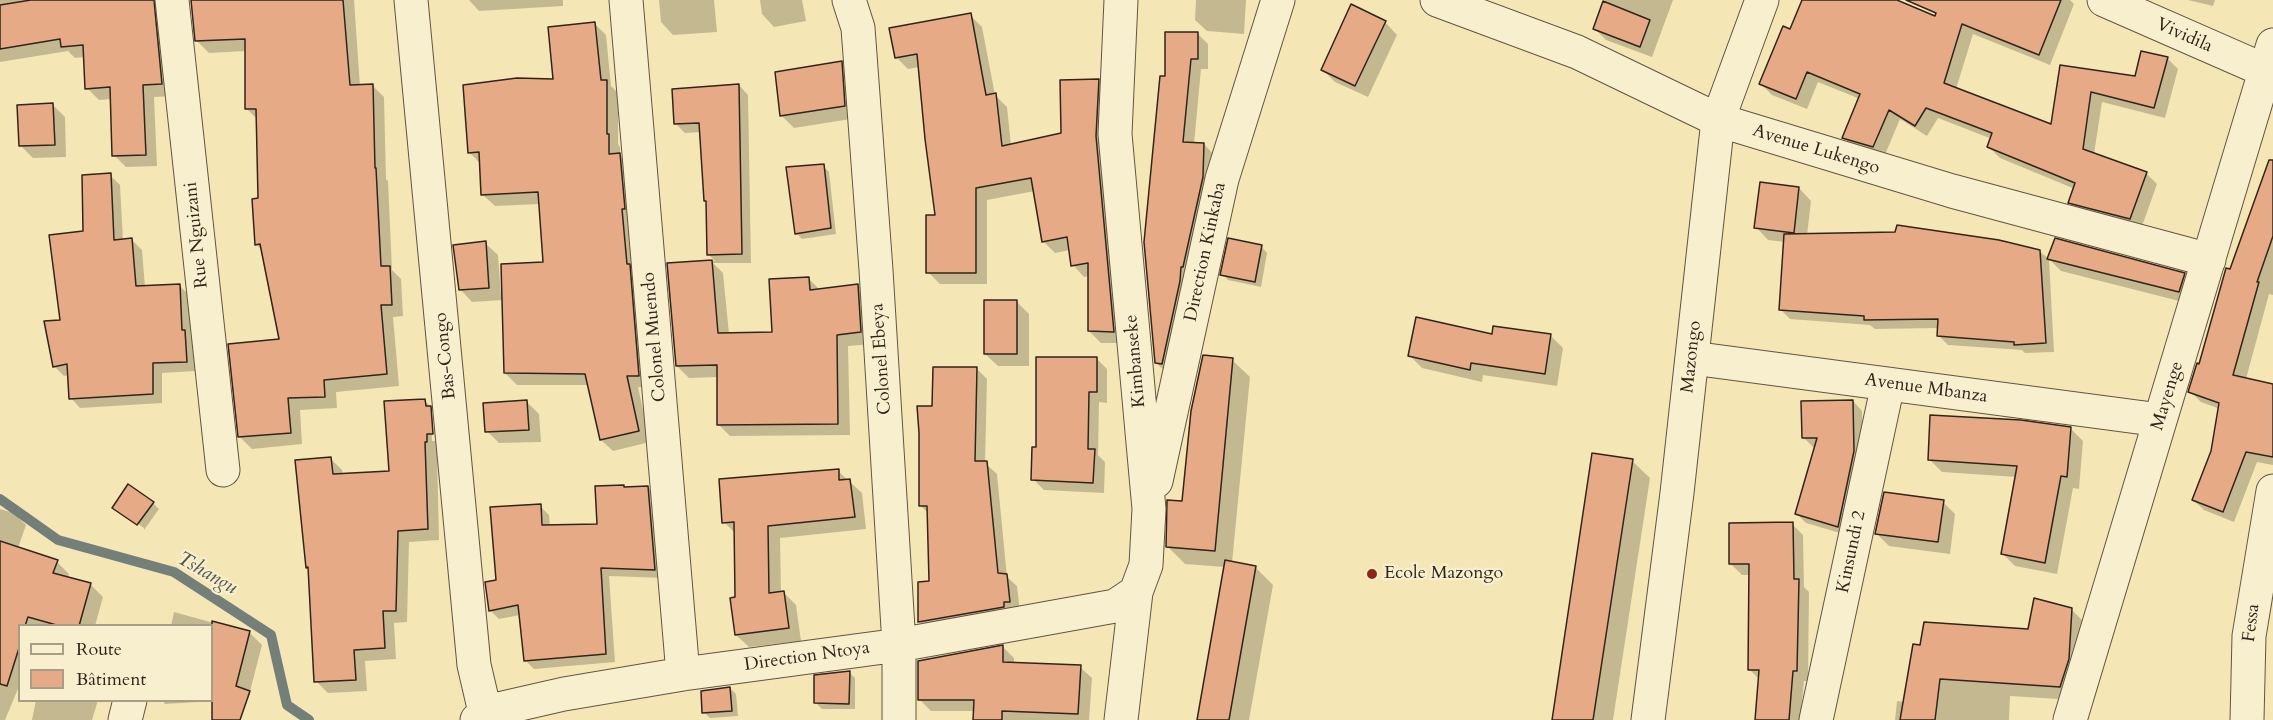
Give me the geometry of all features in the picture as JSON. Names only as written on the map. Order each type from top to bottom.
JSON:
[{"type":"street","name":"Rue Nguizani","points":[[172,0],[223,470]]},
{"type":"street","name":"Bas-Congo","points":[[411,0],[474,664],[481,716]]},
{"type":"street","name":"Colonel Muendo","points":[[626,0],[684,674]]},
{"type":"street","name":"Colonel Ebeya","points":[[849,0],[858,28],[876,270],[899,645],[899,720]]},
{"type":"street","name":"Kimbanseke","points":[[1121,0],[1115,134],[1149,509],[1146,565],[1136,592],[1121,720]]},
{"type":"street","name":"Direction Kinkaba","points":[[1149,509],[1222,179],[1278,0]]},
{"type":"street","name":"Avenue Lukengo","points":[[1437,0],[1576,52],[1718,120],[1952,191],[2208,260]]},
{"type":"street","name":"Mazongo","points":[[1648,720],[1718,120],[1762,0]]},
{"type":"street","name":"Vividila","points":[[2104,0],[2270,64]]},
{"type":"street","name":"Mayenge","points":[[2070,720],[2208,260],[2270,64]]},
{"type":"street","name":"Avenue Mbanza","points":[[1692,358],[2160,420]]},
{"type":"street","name":"Kinsundi 2","points":[[1816,720],[1888,384]]},
{"type":"street","name":"Fessa","points":[[2247,720],[2249,636],[2273,490]]},
{"type":"street","name":"Direction Ntoya","points":[[481,716],[564,694],[684,674],[899,645],[1115,606],[1136,592]]},
{"type":"street","points":[[125,720],[130,702]]},
{"type":"building","points":[[31,0],[154,0],[162,84],[143,85],[146,155],[112,156],[110,87],[85,89],[83,45],[61,47],[60,39],[0,49],[0,5]]},
{"type":"building","points":[[191,0],[343,0],[350,85],[373,84],[381,266],[390,266],[392,305],[381,305],[387,374],[324,380],[325,397],[288,398],[291,433],[238,437],[228,344],[279,339],[260,244],[255,245],[252,199],[258,198],[256,109],[245,109],[245,39],[195,41]]},
{"type":"building","points":[[1802,0],[1897,0],[1935,16],[1936,13],[1906,0],[2061,0],[2039,55],[1962,24],[1944,83],[2051,124],[2060,65],[2135,76],[2141,51],[2168,57],[2154,108],[2091,92],[2083,149],[2147,172],[2130,219],[2068,203],[2075,183],[1987,147],[1992,133],[1926,108],[1915,126],[1889,110],[1873,147],[1842,138],[1860,94],[1807,72],[1796,99],[1759,84],[1783,26],[1790,29]]},
{"type":"building","points":[[1603,1],[1650,20],[1640,47],[1593,29]]},
{"type":"building","points":[[1351,4],[1386,21],[1355,86],[1321,70]]},
{"type":"building","points":[[971,13],[986,95],[996,93],[1002,146],[1061,133],[1060,80],[1099,79],[1096,136],[1114,332],[1088,331],[1088,263],[1071,266],[1067,237],[1042,242],[1031,178],[976,188],[976,273],[926,273],[926,215],[935,215],[917,54],[895,58],[889,28]]},
{"type":"building","points":[[595,22],[601,80],[607,80],[609,154],[620,153],[625,209],[622,209],[627,264],[630,264],[639,376],[627,376],[639,431],[600,440],[585,374],[504,373],[501,264],[543,262],[538,192],[481,195],[479,152],[468,153],[463,85],[517,78],[553,79],[548,27]]},
{"type":"building","points":[[1165,32],[1198,32],[1198,59],[1191,59],[1183,142],[1204,143],[1203,177],[1183,267],[1181,267],[1162,364],[1155,363],[1144,242],[1160,76],[1165,76]]},
{"type":"building","points":[[842,61],[845,106],[780,116],[775,72]]},
{"type":"building","points":[[739,84],[742,254],[707,255],[706,201],[704,201],[699,123],[674,124],[672,89]]},
{"type":"building","points":[[53,103],[55,145],[19,146],[17,105]]},
{"type":"building","points":[[2269,160],[2273,160],[2273,236],[2257,282],[2259,282],[2233,375],[2273,384],[2273,457],[2246,452],[2223,512],[2192,500],[2211,451],[2219,403],[2188,392],[2197,363],[2199,364],[2226,268],[2230,269]]},
{"type":"building","points":[[824,164],[831,228],[795,234],[786,167]]},
{"type":"building","points":[[111,173],[114,240],[132,238],[136,286],[180,284],[182,330],[185,330],[187,362],[153,363],[153,394],[69,399],[67,364],[53,367],[44,321],[60,320],[49,235],[83,231],[82,175]]},
{"type":"building","points":[[1760,182],[1799,187],[1794,233],[1754,228]]},
{"type":"building","points":[[1897,225],[1999,240],[2040,250],[2046,343],[2014,345],[2014,342],[1937,336],[1938,319],[1864,320],[1864,316],[1779,310],[1784,234],[1895,232]]},
{"type":"building","points":[[1228,238],[1262,245],[1255,282],[1220,275]]},
{"type":"building","points":[[2055,238],[2185,273],[2179,292],[2047,259]]},
{"type":"building","points":[[486,241],[489,288],[459,290],[453,245]]},
{"type":"building","points":[[712,260],[718,333],[772,332],[769,279],[809,277],[810,290],[858,284],[861,332],[837,335],[838,424],[717,425],[717,365],[676,366],[667,263]]},
{"type":"building","points":[[984,300],[1017,300],[1017,354],[984,354]]},
{"type":"building","points":[[1416,317],[1492,334],[1493,326],[1551,334],[1545,374],[1471,363],[1470,370],[1408,356]]},
{"type":"building","points":[[1203,355],[1233,358],[1215,551],[1166,547],[1167,500],[1182,501],[1191,411]]},
{"type":"building","points":[[1036,357],[1097,357],[1097,392],[1089,392],[1088,449],[1095,449],[1093,483],[1031,480],[1032,447],[1036,447]]},
{"type":"building","points":[[933,367],[977,367],[975,461],[987,461],[998,573],[1007,574],[1010,602],[1004,602],[1004,607],[918,622],[918,582],[929,581],[927,506],[919,506],[917,406],[932,406]]},
{"type":"building","points":[[425,399],[426,406],[431,406],[433,434],[427,434],[427,442],[425,442],[428,529],[398,531],[396,611],[383,611],[385,648],[354,650],[356,680],[314,682],[308,567],[306,568],[295,460],[331,457],[333,474],[389,471],[384,401]]},
{"type":"building","points":[[527,400],[529,430],[485,432],[483,403]]},
{"type":"building","points":[[1853,400],[1854,451],[1838,527],[1795,514],[1817,438],[1802,438],[1801,401]]},
{"type":"building","points":[[1930,415],[2021,420],[2071,427],[2067,477],[2061,476],[2045,563],[2001,554],[2017,466],[1928,460]]},
{"type":"building","points":[[1592,453],[1633,459],[1593,720],[1552,720]]},
{"type":"building","points":[[839,469],[839,480],[850,479],[855,517],[768,526],[769,593],[784,591],[789,628],[735,635],[730,598],[735,597],[734,522],[722,523],[719,479]]},
{"type":"building","points":[[128,484],[154,502],[137,525],[112,508]]},
{"type":"building","points":[[624,485],[624,487],[648,486],[655,570],[601,568],[606,654],[524,661],[518,605],[489,611],[485,582],[496,580],[490,507],[541,504],[542,525],[597,524],[595,486]]},
{"type":"building","points":[[1884,492],[1944,500],[1938,542],[1875,534]]},
{"type":"building","points":[[1793,522],[1794,579],[1799,579],[1797,671],[1793,671],[1789,720],[1755,720],[1759,670],[1748,670],[1749,564],[1729,564],[1729,523]]},
{"type":"building","points":[[0,541],[58,560],[53,573],[91,583],[80,624],[53,624],[28,617],[26,624],[18,624],[18,651],[7,686],[0,684]]},
{"type":"building","points":[[1225,560],[1256,566],[1229,720],[1197,720]]},
{"type":"building","points":[[2034,598],[2072,608],[2069,659],[2060,687],[1940,679],[1935,720],[1900,720],[1913,644],[1920,645],[1924,622],[2028,629]]},
{"type":"building","points":[[212,621],[250,631],[236,686],[250,691],[240,720],[212,720]]},
{"type":"building","points":[[1003,645],[1003,662],[1081,665],[1078,714],[1002,711],[1002,720],[973,720],[974,700],[918,700],[918,661]]},
{"type":"building","points":[[850,671],[849,704],[814,703],[814,675]]},
{"type":"building","points":[[730,687],[732,711],[702,713],[701,691]]},
{"type":"waterway","name":"Tshangu","points":[[0,499],[58,540],[174,572],[271,635],[287,705],[309,720]]},
{"type":"place","name":"Ecole Mazongo","points":[[1372,574]]}]
